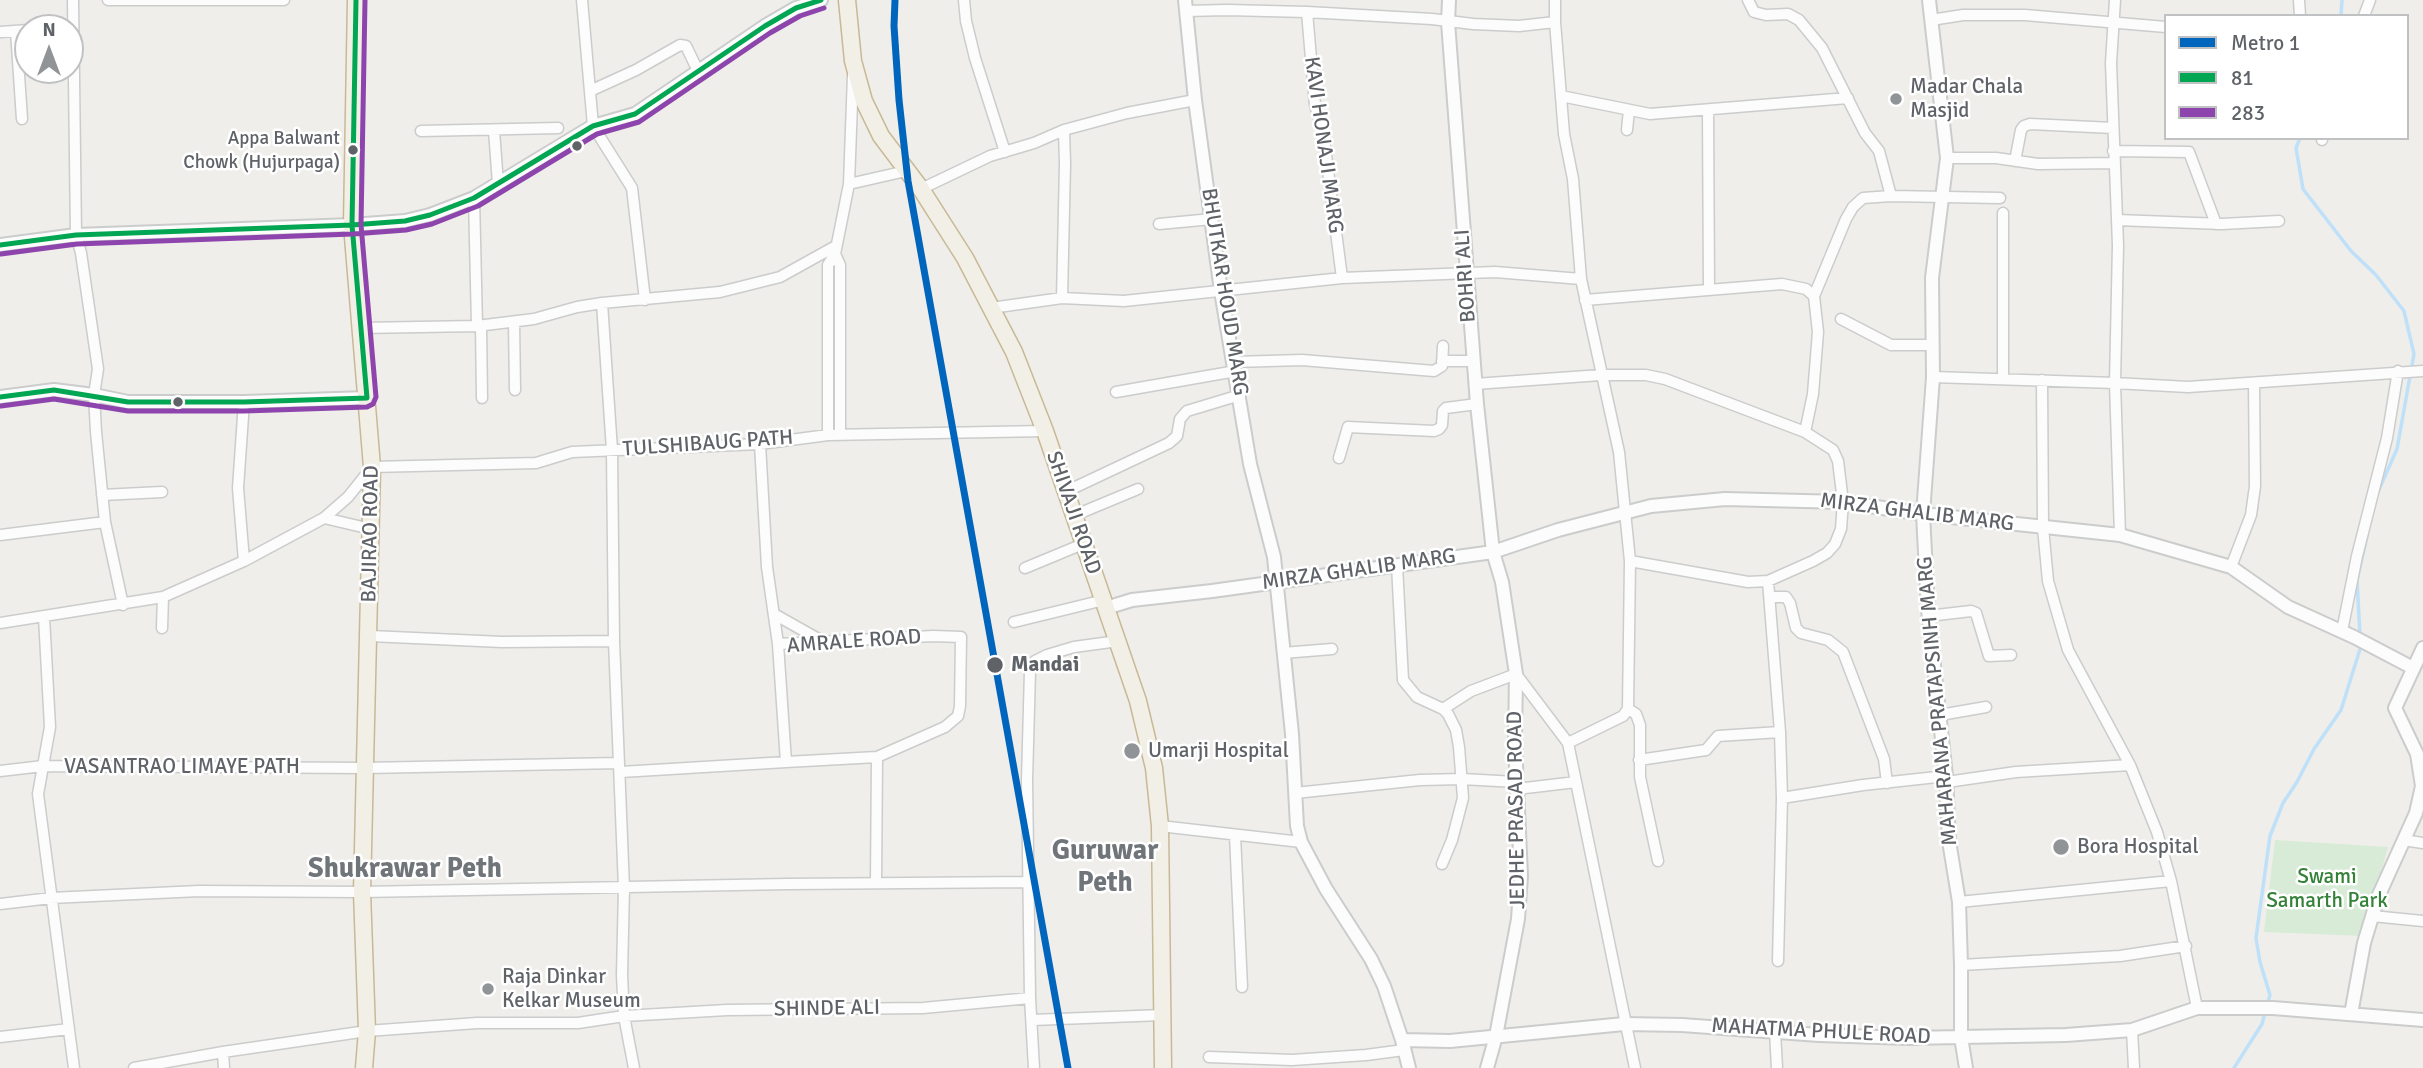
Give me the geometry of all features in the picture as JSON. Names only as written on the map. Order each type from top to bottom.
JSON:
[{"type":"highway","name":"BAJIRAO ROAD","points":[[356,0],[352,225],[372,467],[362,892],[367,1031],[364,1068]]},
{"type":"highway","name":"SHIVAJI ROAD","points":[[847,0],[853,61],[864,101],[906,171],[921,188],[965,258],[1014,352],[1045,431],[1142,715],[1154,768],[1160,826],[1163,1068]]},
{"type":"street","points":[[108,0],[284,0]]},
{"type":"street","points":[[582,0],[593,127],[632,188],[645,300]]},
{"type":"street","points":[[0,245],[76,235],[352,225],[405,221],[430,215],[474,198],[593,127],[635,114],[765,26],[796,8],[821,0]]},
{"type":"street","points":[[964,0],[975,58],[1005,152]]},
{"type":"street","name":"BOHRI ALI","points":[[1449,0],[1448,22],[1473,361],[1493,552]]},
{"type":"street","points":[[1555,0],[1564,134],[1573,179],[1581,279],[1619,453],[1630,562],[1628,709],[1623,716],[1568,743]]},
{"type":"street","points":[[1748,0],[1754,12],[1766,15],[1788,14],[1799,20],[1822,48],[1865,133],[1879,151],[1891,196]]},
{"type":"street","name":"MAHARANA PRATAPSINH MARG","points":[[1929,0],[1947,158],[1932,278],[1933,377],[1923,514],[1928,616],[1946,779],[1949,841],[1959,902],[1961,1037],[1966,1068]]},
{"type":"street","points":[[2115,0],[2111,63],[2117,220],[2115,383],[2120,535]]},
{"type":"street","points":[[1185,6],[1519,26],[1555,22]]},
{"type":"street","name":"BHUTKAR HOUD MARG","points":[[1185,6],[1221,291],[1250,464],[1274,557],[1292,734],[1297,827],[1301,842],[1326,889],[1371,959],[1384,986],[1409,1068]]},
{"type":"street","name":"KAVI HONAJI MARG","points":[[1307,12],[1315,105],[1323,132],[1342,278]]},
{"type":"street","points":[[1931,20],[1985,15],[2164,27]]},
{"type":"street","points":[[590,91],[636,70],[680,45],[686,46],[698,71]]},
{"type":"street","points":[[828,435],[828,265],[834,251],[849,184],[853,61]]},
{"type":"street","points":[[20,84],[22,119]]},
{"type":"street","points":[[71,84],[76,235],[98,369],[94,394],[105,522],[122,605]]},
{"type":"street","points":[[1561,96],[1650,114],[1848,98]]},
{"type":"street","points":[[921,188],[990,156],[1064,130],[1127,113],[1195,100]]},
{"type":"street","points":[[1627,130],[1629,110]]},
{"type":"street","points":[[1708,110],[1709,290]]},
{"type":"street","points":[[2015,161],[2021,130],[2030,124],[2113,128]]},
{"type":"street","points":[[421,131],[558,128]]},
{"type":"street","points":[[494,130],[498,184]]},
{"type":"street","points":[[1062,298],[1064,130]]},
{"type":"street","points":[[2113,151],[2189,152],[2216,224]]},
{"type":"street","points":[[1947,158],[2038,164],[2115,163]]},
{"type":"street","points":[[849,184],[906,171]]},
{"type":"street","points":[[474,198],[482,398]]},
{"type":"street","points":[[1814,296],[1846,219],[1853,207],[1864,198],[2000,198]]},
{"type":"street","points":[[2003,213],[2003,379]]},
{"type":"street","points":[[1159,224],[1212,219]]},
{"type":"street","points":[[2117,220],[2216,224],[2279,221]]},
{"type":"street","points":[[361,328],[479,326],[514,322],[602,303],[720,292],[780,277],[834,251]]},
{"type":"street","points":[[834,251],[840,265],[840,435]]},
{"type":"street","points":[[991,308],[1062,298],[1124,301],[1342,278],[1466,272],[1581,279]]},
{"type":"street","points":[[1585,300],[1782,284],[1807,289],[1814,296],[1817,310],[1818,342],[1814,394],[1805,432]]},
{"type":"street","points":[[602,303],[612,450],[614,641],[624,888],[622,975],[624,1016],[634,1068]]},
{"type":"street","points":[[1841,319],[1891,345],[1932,345]]},
{"type":"street","points":[[514,322],[515,390]]},
{"type":"street","points":[[1116,392],[1235,367],[1302,360],[1434,370],[1442,366],[1443,346]]},
{"type":"street","points":[[1442,360],[1473,361]]},
{"type":"street","points":[[2348,634],[2357,556],[2401,371]]},
{"type":"street","points":[[1933,377],[2188,387],[2423,371]]},
{"type":"street","points":[[1475,384],[1601,375],[1646,375],[1665,379],[1805,432],[1833,450],[1838,461],[1843,502],[1841,529],[1835,544],[1827,553],[1768,581],[1748,582],[1630,562]]},
{"type":"street","points":[[2042,380],[2043,527],[2048,581],[2068,650],[2130,765],[2157,832],[2186,946],[2197,1007]]},
{"type":"street","points":[[2231,567],[2250,515],[2255,486],[2254,383]]},
{"type":"street","points":[[0,397],[54,390],[94,394],[128,402],[367,398]]},
{"type":"street","points":[[1065,492],[1170,443],[1177,436],[1180,419],[1186,411],[1240,395]]},
{"type":"street","points":[[244,402],[238,488],[244,561]]},
{"type":"street","points":[[1339,458],[1348,428],[1434,430],[1442,425],[1443,411],[1446,408],[1477,404]]},
{"type":"street","name":"TULSHIBAUG PATH","points":[[372,467],[536,463],[572,452],[760,444],[828,435],[1045,431]]},
{"type":"street","points":[[760,444],[767,567],[778,644]]},
{"type":"street","points":[[0,623],[163,597],[244,561],[324,518],[348,497],[372,467]]},
{"type":"street","points":[[1073,516],[1138,489]]},
{"type":"street","points":[[102,495],[162,492]]},
{"type":"street","name":"MIRZA GHALIB MARG","points":[[1105,604],[1493,552],[1558,530],[1651,506],[1725,499],[1843,502],[1923,514],[2120,535],[2231,567],[2288,607],[2413,668]]},
{"type":"street","points":[[324,518],[372,529]]},
{"type":"street","points":[[0,534],[105,522]]},
{"type":"street","points":[[1025,568],[1083,544]]},
{"type":"street","name":"JEDHE PRASAD ROAD","points":[[1486,1068],[1496,1036],[1518,919],[1521,876],[1516,674],[1502,582],[1493,552]]},
{"type":"street","points":[[1397,565],[1403,680],[1417,696],[1443,709],[1456,730],[1463,798],[1457,823],[1441,864]]},
{"type":"street","points":[[1768,581],[1780,732],[1782,798],[1778,961]]},
{"type":"street","points":[[162,628],[163,597]]},
{"type":"street","points":[[1770,597],[1786,597],[1796,628],[1801,633],[1828,640],[1843,652],[1884,759],[1887,783]]},
{"type":"street","points":[[1014,622],[1105,604]]},
{"type":"street","points":[[1928,616],[1971,611],[1976,613],[1989,656],[2011,655]]},
{"type":"street","points":[[774,614],[823,642]]},
{"type":"street","points":[[44,617],[50,727],[38,794],[74,1068]]},
{"type":"street","points":[[370,636],[502,642],[614,641]]},
{"type":"street","name":"AMRALE ROAD","points":[[786,762],[778,644],[961,637],[958,716],[945,727],[877,757]]},
{"type":"street","points":[[1034,1068],[1030,998],[1027,780],[1030,671],[1035,661],[1047,655],[1074,647],[1118,641]]},
{"type":"street","points":[[1283,653],[1332,649]]},
{"type":"street","points":[[2423,649],[2395,708],[2417,754],[2422,786],[2416,813],[2391,863],[2372,916],[2364,943],[2351,1014],[2423,1020]]},
{"type":"street","points":[[1443,709],[1471,691],[1516,674],[1568,743],[1635,1068]]},
{"type":"street","points":[[1940,715],[1986,707]]},
{"type":"street","points":[[1628,709],[1636,714],[1640,725],[1640,777],[1658,861]]},
{"type":"street","points":[[1639,760],[1706,750],[1718,736],[1780,732]]},
{"type":"street","points":[[876,883],[877,757]]},
{"type":"street","name":"VASANTRAO LIMAYE PATH","points":[[0,771],[43,766],[620,768],[877,757]]},
{"type":"street","points":[[1782,798],[1887,783],[2130,765]]},
{"type":"street","points":[[1295,793],[1420,780],[1462,779],[1517,786],[1576,782]]},
{"type":"street","points":[[1160,826],[1301,842]]},
{"type":"street","points":[[1235,835],[1242,987]]},
{"type":"street","points":[[2403,839],[2423,843]]},
{"type":"street","points":[[1959,902],[2171,881]]},
{"type":"street","points":[[0,904],[51,898],[199,891],[362,892],[1029,882]]},
{"type":"street","points":[[2372,916],[2423,921]]},
{"type":"street","points":[[1961,965],[2120,956],[2186,946]]},
{"type":"street","name":"SHINDE ALI","points":[[134,1068],[367,1031],[477,1023],[578,1023],[624,1016],[727,1010],[923,1008],[1030,998]]},
{"type":"street","name":"MAHATMA PHULE ROAD","points":[[1403,1045],[1624,1024],[1909,1038],[2066,1035],[2132,1030],[2197,1007],[2273,1008],[2351,1014]]},
{"type":"street","points":[[1032,1020],[1163,1015]]},
{"type":"street","points":[[0,1037],[69,1029]]},
{"type":"street","points":[[2132,1030],[2134,1068]]},
{"type":"street","points":[[1775,1031],[1777,1068]]},
{"type":"street","points":[[1209,1057],[1292,1060],[1366,1055],[1403,1045]]},
{"type":"street","points":[[223,1052],[225,1068]]},
{"type":"green space","name":"Swami Samarth Park","points":[[2275,840],[2388,847],[2363,936],[2264,932]]},
{"type":"waterway","points":[[2341,14],[2342,0]]},
{"type":"waterway","points":[[2299,140],[2296,148],[2303,189],[2351,251],[2376,275],[2404,311],[2414,354],[2397,449],[2377,494]]},
{"type":"waterway","points":[[2360,635],[2357,580],[2367,536]]},
{"type":"waterway","points":[[2267,1005],[2270,995],[2256,938],[2270,836],[2283,803],[2314,749],[2341,710],[2361,646]]},
{"type":"waterway","points":[[2234,1068],[2262,1024],[2265,1012]]},
{"type":"metro line","name":"1","points":[[895,0],[899,100],[908,181],[1068,1068]]},
{"type":"transit line","name":"81","points":[[0,397],[54,390],[128,402],[367,398],[352,225],[356,0]]},
{"type":"transit line","name":"283","points":[[1,406],[54,399],[128,411],[244,411],[367,407],[373,404],[376,397],[361,225],[365,0]]},
{"type":"transit line","name":"81","points":[[0,245],[76,235],[352,225],[405,221],[430,215],[474,198],[593,126],[635,114],[765,26],[796,8],[821,0]]},
{"type":"transit line","name":"283","points":[[1,254],[77,244],[353,234],[406,230],[432,224],[478,206],[597,134],[639,122],[770,33],[800,16],[824,8]]},
{"type":"place","name":"Madar Chala Masjid","points":[[1896,99]]},
{"type":"place","name":"Appa Balwant Chowk (Hujurpaga)","points":[[353,150]]},
{"type":"place","name":"Mandai","points":[[995,665]]},
{"type":"place","name":"Umarji Hospital","points":[[1132,751]]},
{"type":"place","name":"Bora Hospital","points":[[2061,847]]},
{"type":"place","name":"Raja Dinkar Kelkar Museum","points":[[488,989]]},
{"type":"district","name":"Guruwar Peth","points":[[1105,868]]},
{"type":"district","name":"Shukrawar Peth","points":[[405,870]]}]
